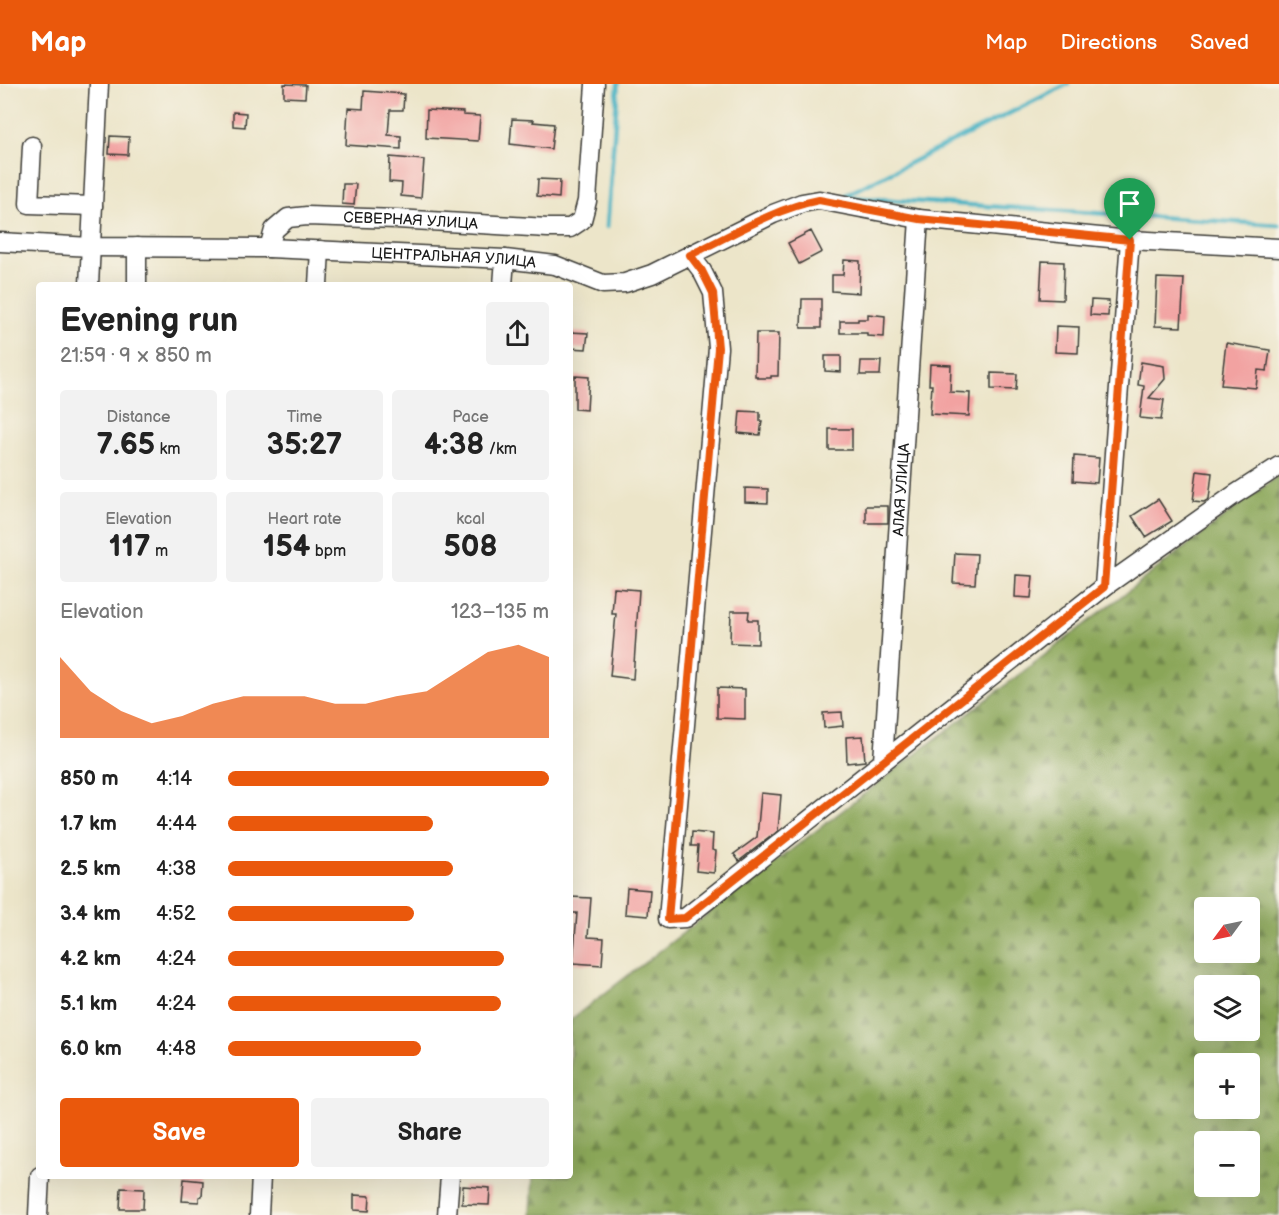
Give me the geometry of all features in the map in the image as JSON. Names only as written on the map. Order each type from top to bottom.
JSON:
[{"type":"street","points":[[89,282],[99,84]]},
{"type":"street","name":"СЕВЕРНАЯ УЛИЦА","points":[[269,248],[274,230],[288,218],[307,216],[570,228],[582,220],[587,201],[595,84]]},
{"type":"street","points":[[32,146],[29,204],[93,206]]},
{"type":"street","name":"ЦЕНТРАЛЬНАЯ УЛИЦА","points":[[0,242],[91,247],[269,248],[505,259],[555,265],[603,284],[625,283],[652,274],[773,214],[802,203],[819,200],[919,219],[1130,240],[1279,248]]},
{"type":"street","name":"АЛАЯ УЛИЦА","points":[[883,761],[919,219]]},
{"type":"street","points":[[1104,587],[1130,240]]},
{"type":"street","points":[[137,247],[137,282]]},
{"type":"street","points":[[318,282],[320,250]]},
{"type":"street","points":[[690,255],[702,271],[713,293],[718,348],[668,919],[685,918],[1104,587],[1279,466]]},
{"type":"street","points":[[503,282],[505,259]]},
{"type":"street","points":[[38,1215],[40,1179]]},
{"type":"street","points":[[259,1215],[261,1179]]},
{"type":"street","points":[[447,1215],[450,1179]]},
{"type":"green space","points":[[1279,475],[1279,1215],[531,1215],[533,1179],[573,1179],[573,1018]]},
{"type":"building","points":[[284,84],[306,85],[305,98],[284,97]]},
{"type":"building","points":[[364,91],[404,94],[403,110],[390,110],[388,135],[401,136],[401,149],[346,145],[348,108],[363,109]]},
{"type":"building","points":[[427,110],[463,112],[463,115],[480,116],[478,141],[426,138]]},
{"type":"building","points":[[233,112],[246,113],[245,127],[233,126]]},
{"type":"building","points":[[512,119],[554,124],[551,149],[510,144]]},
{"type":"building","points":[[110,136],[129,137],[128,155],[109,154]]},
{"type":"building","points":[[390,157],[424,160],[421,198],[401,196],[402,183],[389,182]]},
{"type":"building","points":[[538,179],[560,180],[559,198],[537,196]]},
{"type":"building","points":[[343,184],[356,184],[354,205],[342,204]]},
{"type":"building","points":[[811,231],[822,252],[799,264],[788,243]]},
{"type":"building","points":[[844,260],[860,261],[859,293],[832,291],[832,275],[843,275]]},
{"type":"building","points":[[1042,261],[1064,262],[1063,300],[1040,299]]},
{"type":"building","points":[[1157,278],[1184,279],[1181,327],[1155,326]]},
{"type":"building","points":[[802,299],[821,299],[821,328],[801,328]]},
{"type":"building","points":[[1091,300],[1109,301],[1108,316],[1090,315]]},
{"type":"building","points":[[868,314],[885,316],[884,337],[867,336],[867,333],[840,333],[840,321],[868,319]]},
{"type":"building","points":[[1056,326],[1079,327],[1078,353],[1055,352]]},
{"type":"building","points":[[573,332],[588,333],[586,349],[573,348]]},
{"type":"building","points":[[756,333],[779,333],[778,376],[757,378],[755,376]]},
{"type":"building","points":[[1226,343],[1270,350],[1267,371],[1258,370],[1256,388],[1221,385]]},
{"type":"building","points":[[825,356],[841,356],[841,372],[825,371]]},
{"type":"building","points":[[861,361],[881,361],[880,375],[860,375]]},
{"type":"building","points":[[1141,362],[1164,366],[1165,379],[1149,398],[1164,400],[1161,420],[1140,418],[1144,386],[1138,385]]},
{"type":"building","points":[[930,364],[951,365],[950,392],[970,393],[969,416],[930,414],[932,385],[929,385]]},
{"type":"building","points":[[991,373],[1017,374],[1016,390],[991,389]]},
{"type":"building","points":[[575,376],[589,377],[587,410],[575,409]]},
{"type":"building","points":[[740,411],[760,412],[760,421],[762,421],[760,435],[738,433]]},
{"type":"building","points":[[829,429],[852,429],[852,450],[829,450]]},
{"type":"building","points":[[1074,456],[1099,458],[1097,483],[1073,481]]},
{"type":"building","points":[[1197,471],[1212,473],[1209,499],[1204,502],[1193,501]]},
{"type":"building","points":[[745,488],[768,489],[768,503],[745,502]]},
{"type":"building","points":[[1158,499],[1172,521],[1146,537],[1132,516]]},
{"type":"building","points":[[866,506],[888,506],[888,523],[866,523]]},
{"type":"building","points":[[955,553],[977,554],[975,584],[953,583]]},
{"type":"building","points":[[1016,575],[1033,576],[1031,598],[1015,597]]},
{"type":"building","points":[[614,588],[639,590],[633,679],[610,676],[616,614],[612,614]]},
{"type":"building","points":[[731,611],[749,611],[748,620],[758,620],[758,644],[730,643]]},
{"type":"building","points":[[717,688],[745,689],[745,719],[717,718]]},
{"type":"building","points":[[842,712],[843,726],[824,728],[823,713]]},
{"type":"building","points":[[863,736],[865,761],[847,763],[846,737]]},
{"type":"building","points":[[761,793],[781,795],[778,831],[739,861],[734,854],[757,837]]},
{"type":"building","points":[[692,832],[713,834],[712,850],[716,851],[714,873],[696,871],[698,846],[691,846]]},
{"type":"building","points":[[627,888],[650,890],[648,916],[625,914]]},
{"type":"building","points":[[573,897],[591,898],[588,937],[604,938],[602,965],[573,963],[577,913],[573,913]]},
{"type":"building","points":[[184,1179],[203,1181],[202,1196],[199,1197],[199,1202],[182,1201]]},
{"type":"building","points":[[463,1186],[490,1188],[489,1205],[462,1204]]},
{"type":"building","points":[[121,1188],[144,1189],[143,1209],[120,1209]]},
{"type":"building","points":[[354,1195],[370,1196],[369,1211],[354,1210]]},
{"type":"waterway","points":[[607,227],[618,84]]},
{"type":"waterway","points":[[846,195],[1068,84]]},
{"type":"waterway","points":[[847,197],[1279,225]]},
{"type":"route","points":[[819,200],[919,219],[1130,240],[1104,587],[685,918],[668,919],[718,348],[713,293],[702,271],[690,255],[773,214],[802,203],[819,200]]}]
